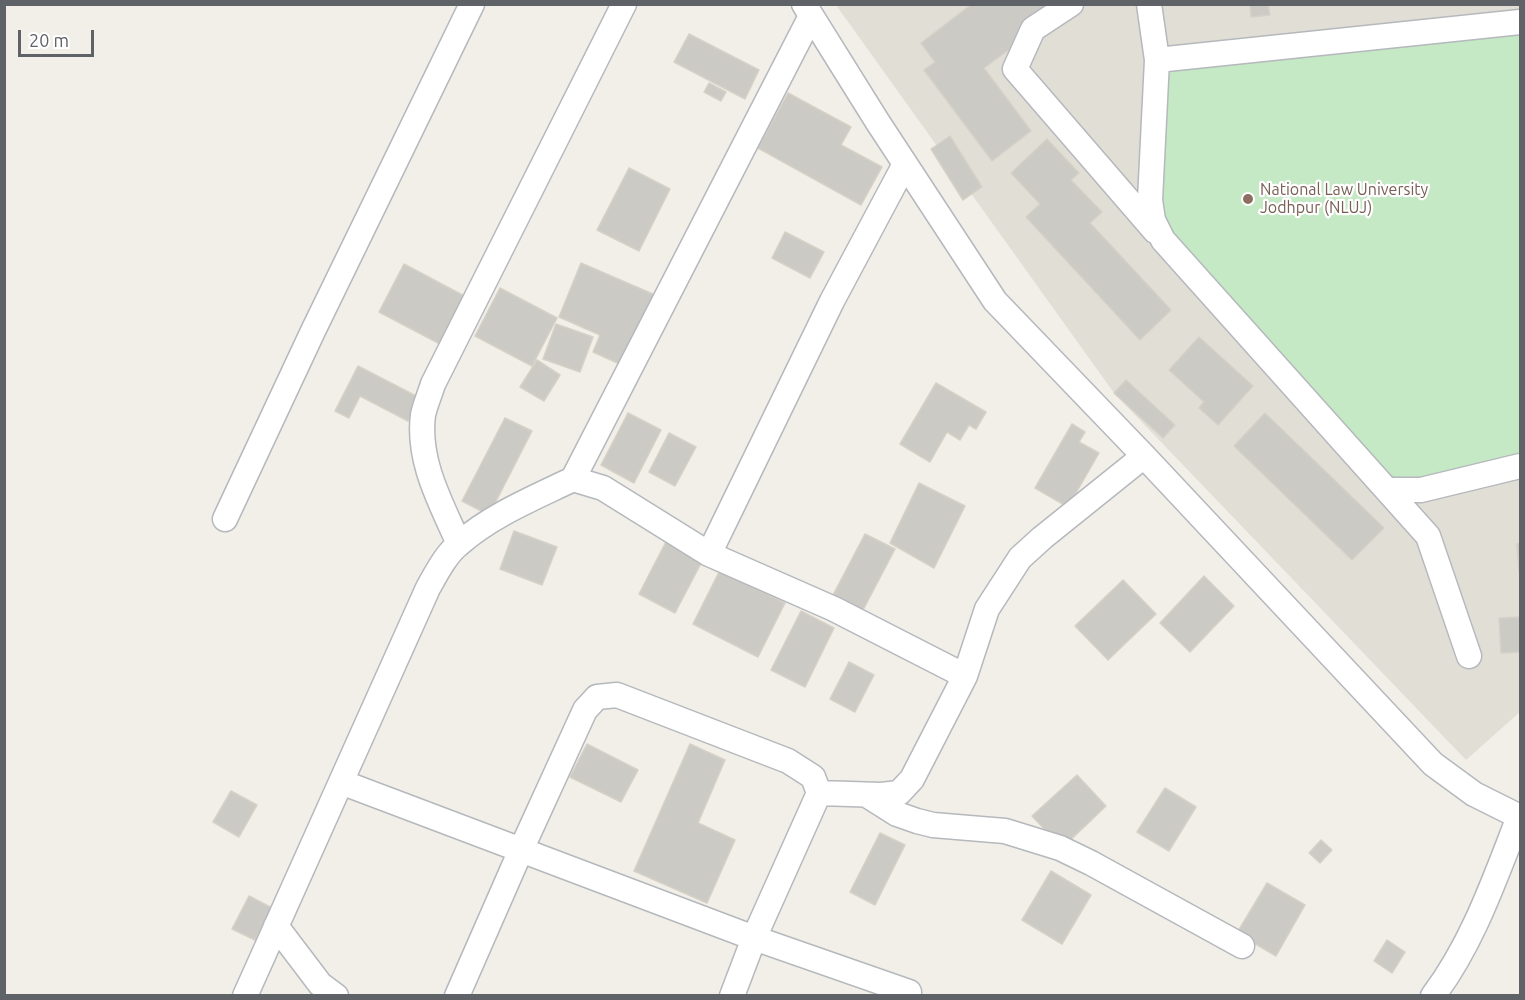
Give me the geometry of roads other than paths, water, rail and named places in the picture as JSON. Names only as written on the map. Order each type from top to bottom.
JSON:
[{"type":"street","points":[[225,519],[313,331],[472,4]]},
{"type":"street","points":[[459,544],[432,483],[422,447],[423,414],[433,384],[624,4]]},
{"type":"street","points":[[1071,4],[1033,29],[1015,69],[1163,240],[1428,536],[1469,656]]},
{"type":"street","points":[[1149,4],[1156,60],[1150,200],[1153,220],[1163,240]]},
{"type":"street","points":[[807,10],[994,301],[1144,456],[1433,764],[1474,794],[1520,817],[1465,945],[1433,996]]},
{"type":"street","points":[[245,996],[428,588],[441,565],[459,544],[489,522],[573,480],[807,10]]},
{"type":"street","points":[[1156,60],[1521,22]]},
{"type":"street","points":[[709,554],[832,301],[905,164]]},
{"type":"street","points":[[819,793],[881,795],[899,793],[912,779],[965,676],[987,609],[1020,558],[1144,456]]},
{"type":"street","points":[[1388,490],[1421,490],[1521,466]]},
{"type":"street","points":[[573,480],[603,488],[709,554],[834,609],[965,676]]},
{"type":"street","points":[[457,996],[520,850],[585,710],[597,697],[617,696],[788,761],[813,777],[819,793],[754,938],[732,996]]},
{"type":"street","points":[[341,782],[754,938],[909,992]]},
{"type":"street","points":[[867,795],[897,814],[916,821],[933,825],[1005,831],[1060,848],[1242,946]]},
{"type":"street","points":[[276,926],[320,984],[336,996]]},
{"type":"place","name":"National Law University Jodhpur (NLUJ)","points":[[1248,199]]}]
